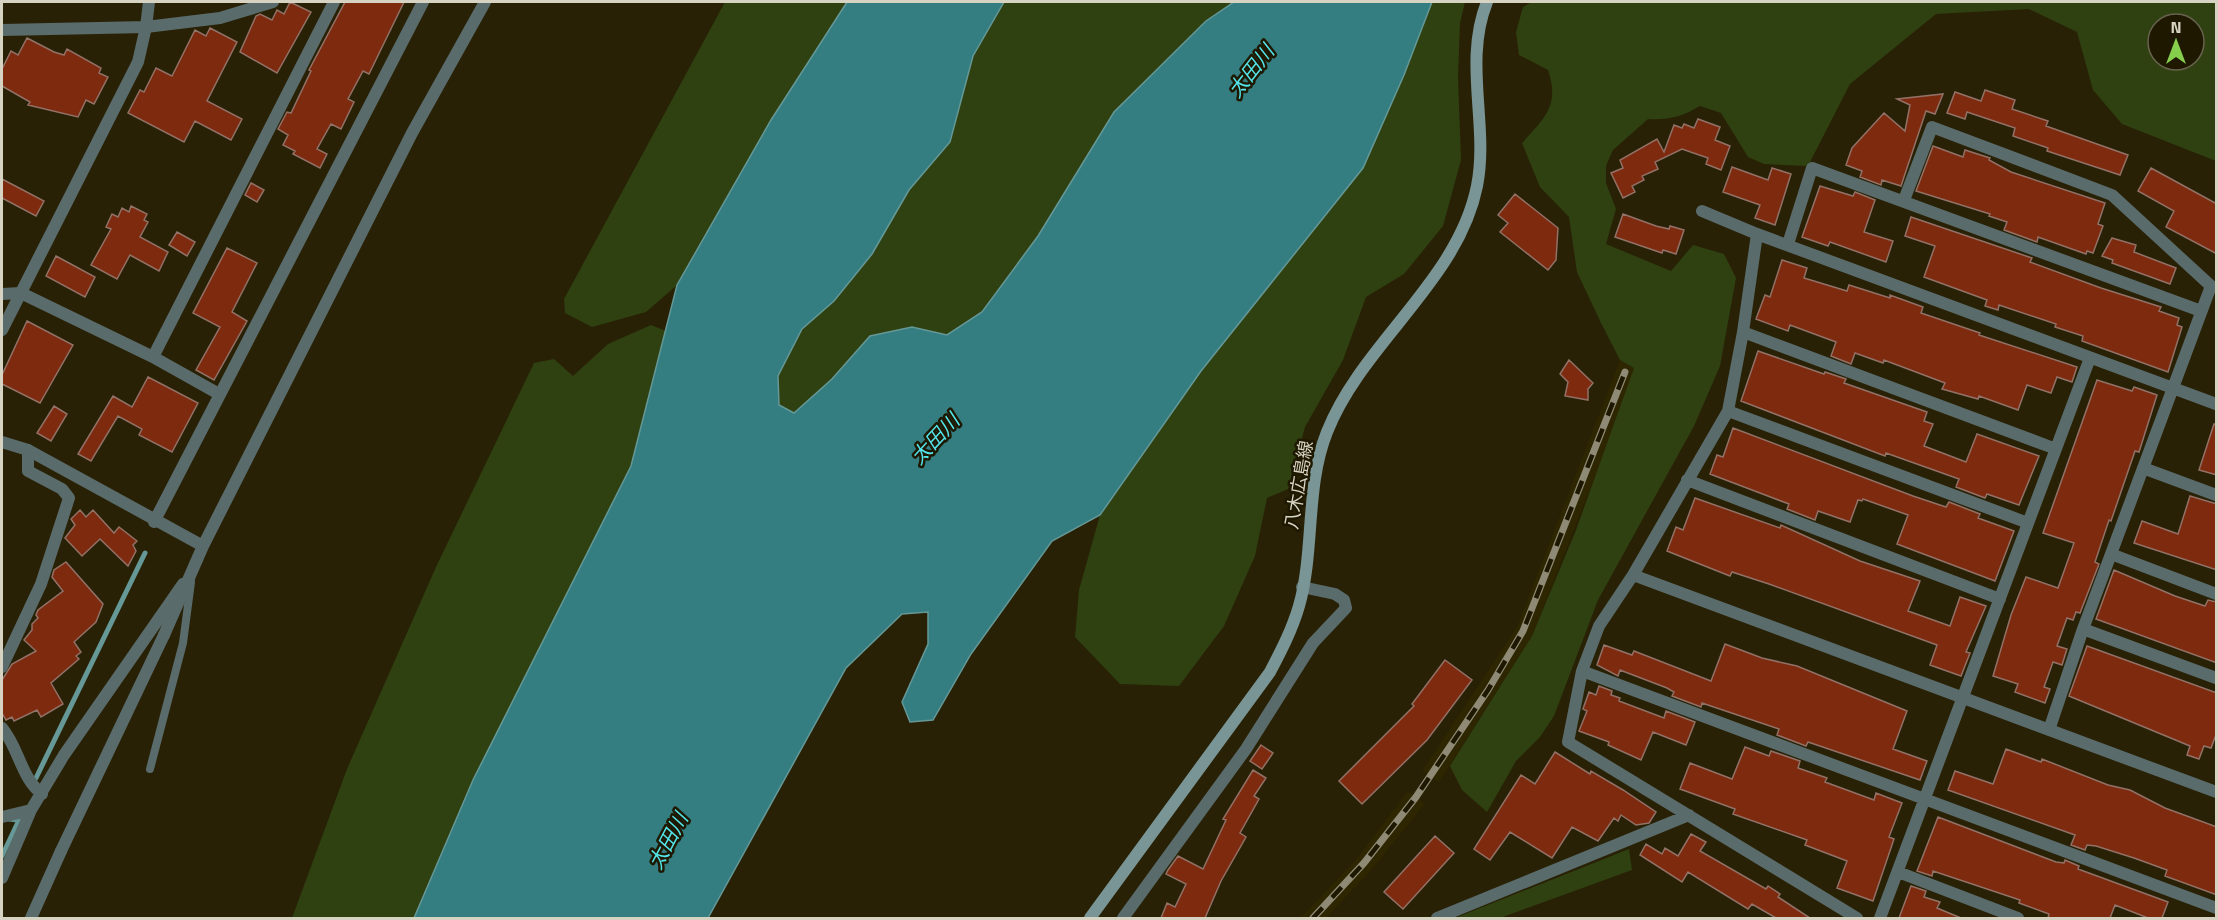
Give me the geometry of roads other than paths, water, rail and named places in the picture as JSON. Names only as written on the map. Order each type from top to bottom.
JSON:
[{"type":"main road","name":"八木広島線","points":[[1090,918],[1270,672],[1286,643],[1299,605],[1315,479],[1326,434],[1354,378],[1438,270],[1467,219],[1477,186],[1480,143],[1476,95],[1476,49],[1486,2]]},
{"type":"street","points":[[2,30],[146,27],[220,18],[273,2]]},
{"type":"street","points":[[153,357],[334,2]]},
{"type":"street","points":[[154,522],[423,2]]},
{"type":"street","points":[[31,918],[164,635],[203,546],[412,133],[485,2]]},
{"type":"street","points":[[2,330],[138,62],[149,4]]},
{"type":"street","points":[[1904,200],[1932,127],[2112,195],[2211,286],[2083,629],[2049,730]]},
{"type":"street","points":[[1788,244],[1812,168],[2201,310]]},
{"type":"street","points":[[1702,211],[1757,234],[2217,404]]},
{"type":"street","points":[[1757,234],[1743,332],[1728,411],[1633,575],[1599,626],[1582,671],[1568,742],[1857,918]]},
{"type":"street","points":[[2,294],[21,293],[153,357],[219,394]]},
{"type":"street","points":[[1743,332],[2056,449]]},
{"type":"street","points":[[1880,918],[2090,358]]},
{"type":"street","points":[[1728,411],[2028,523]]},
{"type":"street","points":[[2,441],[28,450],[154,522],[203,546]]},
{"type":"street","points":[[2,667],[41,584],[69,498],[62,489],[28,471],[28,450]]},
{"type":"street","points":[[2143,468],[2217,495]]},
{"type":"street","points":[[1687,480],[2000,599]]},
{"type":"street","points":[[2111,554],[2217,594]]},
{"type":"street","points":[[2,878],[31,810],[64,755],[192,571]]},
{"type":"street","points":[[1633,575],[2217,792]]},
{"type":"street","points":[[1123,918],[1246,749],[1313,643],[1346,608],[1344,600],[1335,594],[1302,587]]},
{"type":"street","points":[[2083,629],[2217,678]]},
{"type":"street","points":[[1582,671],[2217,908]]},
{"type":"street","points":[[2,728],[10,737],[31,786],[42,794]]},
{"type":"street","points":[[2,817],[31,810]]},
{"type":"street","points":[[1437,918],[1689,815]]},
{"type":"street","points":[[1898,872],[2018,918]]},
{"type":"lane","points":[[150,769],[183,643],[192,571]]},
{"type":"water","name":"太田川","points":[[847,2],[1004,2],[973,56],[950,142],[909,190],[872,254],[834,301],[802,329],[778,376],[779,405],[794,413],[832,379],[870,336],[912,327],[947,335],[982,312],[1038,236],[1114,112],[1206,21],[1234,2],[1432,2],[1404,75],[1363,168],[1201,371],[1100,515],[1052,541],[971,654],[933,720],[910,722],[902,702],[928,644],[928,612],[902,614],[846,668],[708,918],[414,918],[473,780],[631,466],[677,285],[771,120]]},
{"type":"waterway","points":[[36,778],[145,553]]},
{"type":"waterway","points":[[2,856],[19,820],[9,819]]},
{"type":"railway","points":[[1313,918],[1364,863],[1416,797],[1488,690],[1523,631],[1625,372]]}]
